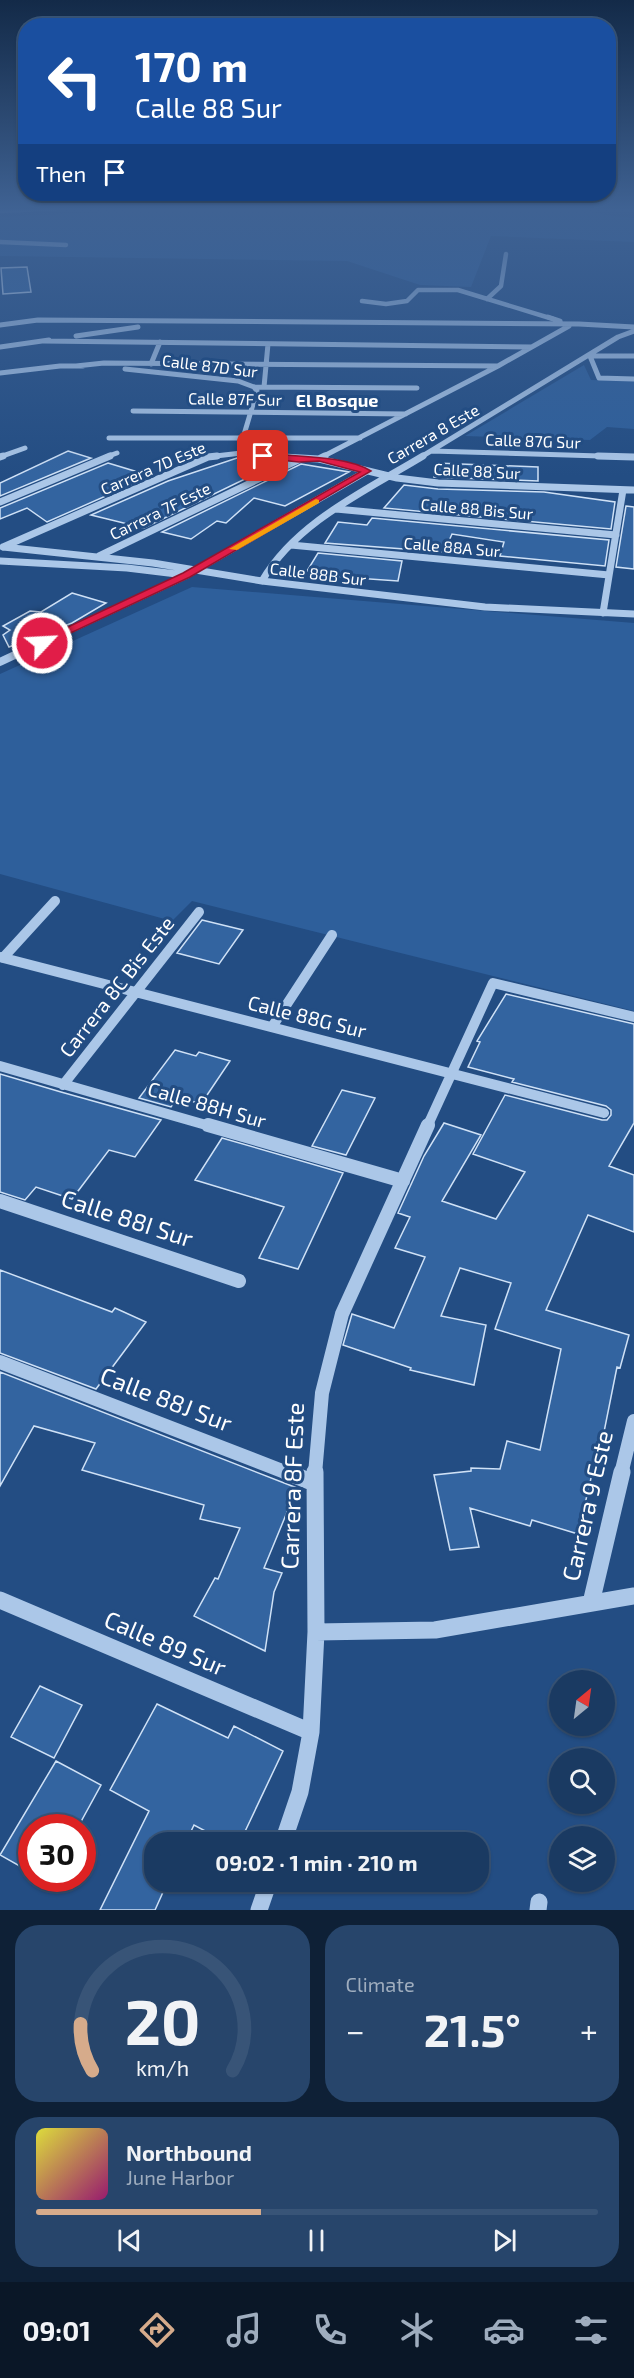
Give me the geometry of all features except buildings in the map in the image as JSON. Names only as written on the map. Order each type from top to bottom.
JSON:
[{"type":"street","points":[[362,301],[386,304],[407,301],[411,297]]},
{"type":"street","points":[[481,297],[572,325]]},
{"type":"street","points":[[487,299],[491,297]]},
{"type":"street","points":[[0,325],[39,320],[572,325],[634,329]]},
{"type":"street","points":[[0,346],[168,322]]},
{"type":"street","points":[[336,344],[338,323]]},
{"type":"street","points":[[319,459],[409,414],[572,325]]},
{"type":"street","name":"Carrera 8 Este","points":[[262,581],[291,545],[336,509],[387,476],[634,329]]},
{"type":"street","points":[[618,337],[634,337]]},
{"type":"street","points":[[43,341],[532,347]]},
{"type":"street","points":[[151,364],[160,342]]},
{"type":"street","points":[[264,387],[268,344]]},
{"type":"street","points":[[634,356],[590,356],[599,378],[634,379]]},
{"type":"street","points":[[76,366],[104,363],[498,366]]},
{"type":"street","name":"Calle 87D Sur","points":[[0,373],[76,366],[238,381],[254,387],[417,388]]},
{"type":"street","points":[[250,452],[244,447],[243,438],[257,391],[254,387]]},
{"type":"street","name":"Calle 87F Sur","points":[[133,411],[409,414]]},
{"type":"street","points":[[109,438],[363,438]]},
{"type":"street","points":[[0,457],[25,448]]},
{"type":"street","name":"Calle 87G Sur","points":[[430,451],[634,458]]},
{"type":"street","name":"Calle 88 Sur","points":[[250,452],[273,458],[319,459],[387,476],[438,483],[492,487],[634,490]]},
{"type":"street","name":"Carrera 7D Este","points":[[1,546],[208,458],[250,452]]},
{"type":"street","points":[[0,502],[117,453]]},
{"type":"street","name":"Carrera 7F Este","points":[[98,556],[299,460]]},
{"type":"street","name":"Carrera 8 Este","points":[[0,662],[197,570],[367,471]]},
{"type":"street","points":[[603,613],[623,490]]},
{"type":"street","name":"Calle 88 Bis Sur","points":[[336,509],[616,535]]},
{"type":"street","name":"Calle 88A Sur","points":[[291,545],[609,575]]},
{"type":"street","name":"Calle 88B Sur","points":[[1,546],[98,556],[262,581],[485,607],[634,614]]},
{"type":"street","points":[[0,561],[127,568],[187,575]]},
{"type":"street","points":[[2,957],[55,901]]},
{"type":"street","name":"Carrera 8C Bis Este","points":[[63,1085],[199,912]]},
{"type":"street","points":[[272,1027],[332,935]]},
{"type":"street","name":"Calle 88G Sur","points":[[2,957],[604,1113]]},
{"type":"street","name":"Carrera 8F Este","points":[[286,1832],[300,1792],[311,1732],[316,1632],[314,1483],[322,1393],[342,1314],[493,983],[634,1017]]},
{"type":"street","name":"Calle 88H Sur","points":[[0,1066],[403,1181]]},
{"type":"street","name":"Calle 88I Sur","points":[[0,1201],[239,1281]]},
{"type":"street","name":"Calle 88J Sur","points":[[0,1362],[314,1483]]},
{"type":"street","name":"Carrera 9 Este","points":[[591,1603],[634,1421]]},
{"type":"street","points":[[316,1632],[435,1630],[634,1596]]},
{"type":"street","name":"Calle 89 Sur","points":[[0,1600],[311,1732]]},
{"type":"street","points":[[259,1910],[265,1892]]},
{"type":"shaded area","points":[[584,365],[591,380],[634,381],[634,429],[607,427],[590,440],[465,436]]},
{"type":"shaded area","points":[[192,587],[634,623],[634,1011],[192,901],[172,921],[0,874],[0,674]]},
{"type":"slow traffic","points":[[234,549],[316,502]]},
{"type":"district","name":"El Bosque","points":[[337,401]]},
{"type":"route","points":[[42,643],[187,575],[367,471],[319,459],[299,460],[263,456]]}]
